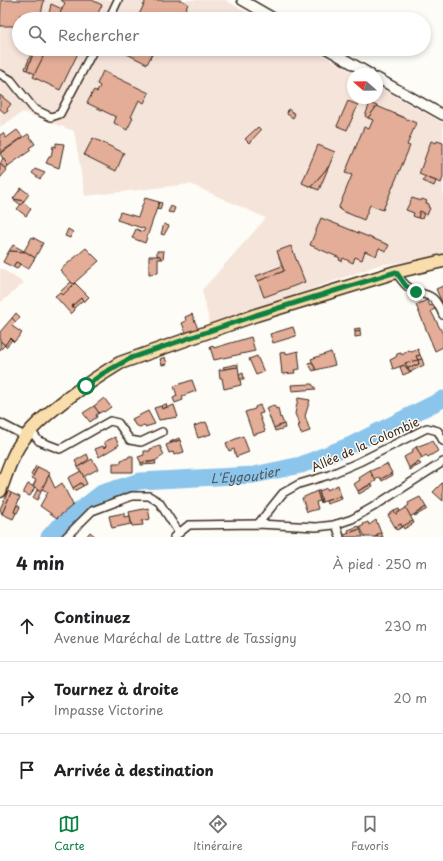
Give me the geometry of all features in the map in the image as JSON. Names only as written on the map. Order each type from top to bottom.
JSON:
[{"type":"main road","points":[[0,491],[15,454],[28,433],[47,415],[102,374],[131,358],[256,315],[396,272],[443,262]]},
{"type":"street","points":[[112,12],[118,0]]},
{"type":"street","points":[[242,0],[263,12]]},
{"type":"street","points":[[0,74],[12,80],[34,109],[41,114],[51,117],[60,114],[90,56]]},
{"type":"street","points":[[339,56],[360,68]]},
{"type":"street","points":[[383,81],[443,115]]},
{"type":"street","points":[[396,272],[406,286],[416,292],[427,294],[437,302],[443,315]]},
{"type":"street","points":[[0,423],[28,433],[39,441],[60,449],[110,420],[118,423],[130,440],[141,442],[162,432]]},
{"type":"street","name":"Allée de la Colombie","points":[[258,524],[283,493],[299,484],[329,475],[428,428],[438,431],[443,441]]},
{"type":"street","points":[[66,537],[92,511],[132,496],[150,496],[159,502],[177,535],[189,525],[258,524],[316,527],[336,524],[373,507],[443,462]]},
{"type":"street","points":[[336,524],[340,537]]},
{"type":"shaded area","points":[[0,0],[225,0],[246,12],[12,12],[12,56],[324,56],[347,69],[347,104],[383,104],[383,89],[443,123],[443,257],[379,265],[210,325],[202,290],[266,218],[190,184],[85,196],[74,131],[23,112],[0,127]]},
{"type":"shaded area","points":[[0,268],[24,283],[0,303]]},
{"type":"building","points":[[1,0],[44,0],[41,12],[12,12],[12,26],[0,26]]},
{"type":"building","points":[[61,0],[92,0],[102,5],[98,12],[60,12],[65,3]]},
{"type":"building","points":[[146,0],[182,0],[188,4],[184,12],[140,12]]},
{"type":"building","points":[[51,4],[62,9],[60,12],[49,12]]},
{"type":"building","points":[[30,56],[32,56],[27,70],[25,69]]},
{"type":"building","points":[[32,56],[44,56],[35,74],[27,70]]},
{"type":"building","points":[[44,56],[77,56],[60,90],[33,77]]},
{"type":"building","points":[[131,56],[151,56],[147,64]]},
{"type":"building","points":[[103,71],[149,93],[144,103],[139,100],[127,130],[114,123],[116,117],[87,103],[94,90],[97,92],[100,86],[97,84]]},
{"type":"building","points":[[0,95],[11,104],[7,109],[8,111],[5,113],[0,109]]},
{"type":"building","points":[[347,103],[358,105],[347,130],[337,126]]},
{"type":"building","points":[[370,104],[377,106],[368,118],[365,116]]},
{"type":"building","points":[[377,106],[416,123],[407,145],[410,146],[383,210],[370,205],[364,220],[340,210],[339,207],[352,175],[345,173],[364,127],[369,129],[373,120],[368,118]]},
{"type":"building","points":[[288,109],[295,114],[293,118],[287,114]]},
{"type":"building","points":[[258,127],[261,130],[249,143],[245,139]]},
{"type":"building","points":[[17,130],[23,137],[0,153],[0,135],[3,133],[6,138]]},
{"type":"building","points":[[28,134],[35,144],[29,148],[31,150],[8,166],[0,154]]},
{"type":"building","points":[[93,138],[124,153],[116,171],[84,155]]},
{"type":"building","points":[[431,141],[443,143],[443,178],[441,183],[419,174]]},
{"type":"building","points":[[56,143],[64,144],[59,168],[46,163],[49,157],[51,157],[53,146],[56,147]]},
{"type":"building","points":[[318,145],[335,152],[329,166],[311,187],[302,183]]},
{"type":"building","points":[[3,158],[8,166],[6,169],[0,164]]},
{"type":"building","points":[[0,164],[7,170],[0,178]]},
{"type":"building","points":[[329,166],[319,190],[311,187]]},
{"type":"building","points":[[35,169],[45,173],[40,179],[32,173]]},
{"type":"building","points":[[425,177],[436,181],[434,186],[423,181]]},
{"type":"building","points":[[21,188],[29,194],[24,201],[13,199]]},
{"type":"building","points":[[145,198],[159,202],[145,243],[132,238],[136,229],[143,232],[145,229],[117,220],[120,212],[138,217]]},
{"type":"building","points":[[412,198],[427,201],[426,203],[429,204],[428,207],[430,208],[427,215],[420,211],[418,218],[413,216],[414,213],[406,210]]},
{"type":"building","points":[[13,199],[24,201],[21,205]]},
{"type":"building","points":[[23,202],[31,209],[26,216],[17,209]]},
{"type":"building","points":[[159,202],[162,203],[160,210],[157,209]]},
{"type":"building","points":[[171,206],[175,208],[173,213],[168,212]]},
{"type":"building","points":[[420,211],[424,213],[422,219],[418,218]]},
{"type":"building","points":[[321,218],[389,245],[386,251],[379,248],[376,256],[365,251],[362,260],[355,257],[353,263],[343,258],[342,261],[339,260],[340,258],[310,245]]},
{"type":"building","points":[[164,224],[169,226],[164,235],[161,234]]},
{"type":"building","points":[[68,229],[73,232],[70,238],[65,236]]},
{"type":"building","points":[[32,237],[43,243],[35,258],[26,252],[9,251],[13,245],[24,251]]},
{"type":"building","points":[[291,246],[305,282],[264,297],[258,281],[284,271],[277,251]]},
{"type":"building","points":[[86,248],[99,261],[73,284],[60,270]]},
{"type":"building","points":[[9,251],[26,252],[35,258],[28,269],[16,262],[13,267],[3,262]]},
{"type":"building","points":[[157,251],[164,251],[163,259],[161,259],[160,256],[157,256]]},
{"type":"building","points":[[149,256],[160,256],[161,259],[158,259],[158,273],[149,274]]},
{"type":"building","points":[[16,262],[20,264],[17,269],[13,267]]},
{"type":"building","points":[[282,266],[284,271],[258,281],[256,276]]},
{"type":"building","points":[[71,282],[74,285],[63,295],[60,292]]},
{"type":"building","points":[[75,283],[89,297],[84,302],[81,298],[72,306],[75,310],[71,314],[55,296],[60,292],[63,295]]},
{"type":"building","points":[[443,286],[443,305],[436,289]]},
{"type":"building","points":[[81,298],[83,300],[74,308],[72,306]]},
{"type":"building","points":[[427,300],[430,306],[433,305],[435,309],[431,311],[443,334],[443,347],[435,351],[416,305]]},
{"type":"building","points":[[16,313],[20,317],[16,322],[12,318]]},
{"type":"building","points":[[192,314],[198,329],[186,333],[182,323],[186,321],[185,317]]},
{"type":"building","points":[[12,318],[16,322],[12,326],[22,333],[14,342],[10,338],[5,345],[0,341],[0,332]]},
{"type":"building","points":[[293,327],[296,336],[273,343],[270,334]]},
{"type":"building","points":[[360,328],[360,331],[355,332],[354,329]]},
{"type":"building","points":[[360,331],[361,336],[355,337],[355,332]]},
{"type":"building","points":[[251,337],[255,351],[214,360],[210,347],[213,346],[214,348]]},
{"type":"building","points":[[10,338],[12,340],[6,347],[5,345]]},
{"type":"building","points":[[0,341],[5,345],[0,350]]},
{"type":"building","points":[[418,349],[420,355],[416,356],[418,360],[405,363],[408,368],[406,369],[404,365],[393,369],[390,360],[396,357],[397,354],[401,353],[402,355],[409,350],[412,352]]},
{"type":"building","points":[[298,351],[300,369],[294,370],[295,373],[282,374],[280,353],[286,352],[286,354]]},
{"type":"building","points":[[331,352],[335,365],[316,370],[311,359]]},
{"type":"building","points":[[420,355],[422,359],[418,360],[416,356]]},
{"type":"building","points":[[257,356],[264,372],[256,375],[249,359]]},
{"type":"building","points":[[165,357],[167,364],[162,365],[160,359]]},
{"type":"building","points":[[422,359],[424,365],[410,372],[408,368],[419,364],[418,360]]},
{"type":"building","points":[[418,360],[419,364],[408,368],[405,363]]},
{"type":"building","points":[[312,362],[316,370],[313,371],[308,363]]},
{"type":"building","points":[[238,364],[238,367],[224,369],[223,367]]},
{"type":"building","points":[[404,365],[410,372],[403,375],[400,367]]},
{"type":"building","points":[[238,367],[241,385],[224,389],[219,370]]},
{"type":"building","points":[[243,373],[244,379],[240,379],[239,375]]},
{"type":"building","points":[[192,380],[196,391],[182,396],[183,400],[175,403],[173,398],[177,396],[174,386]]},
{"type":"building","points":[[312,384],[316,389],[292,391],[291,385]]},
{"type":"building","points":[[104,398],[111,407],[104,412],[99,413],[94,406]]},
{"type":"building","points":[[298,398],[310,400],[305,416],[310,431],[301,434],[298,425],[300,425],[295,414]]},
{"type":"building","points":[[166,404],[167,407],[162,409],[161,406]]},
{"type":"building","points":[[174,405],[178,417],[159,420],[154,408],[161,406],[162,409]]},
{"type":"building","points":[[260,405],[263,413],[259,414],[265,431],[253,435],[245,412],[255,409],[255,407]]},
{"type":"building","points":[[274,405],[276,409],[278,408],[280,418],[281,417],[284,424],[274,428],[266,408]]},
{"type":"building","points":[[94,406],[99,413],[96,415],[97,417],[90,422],[83,413]]},
{"type":"building","points":[[148,411],[155,424],[145,427],[144,425],[140,427],[135,425],[132,419]]},
{"type":"building","points":[[206,422],[211,434],[198,438],[194,426]]},
{"type":"building","points":[[284,424],[285,428],[275,431],[274,428]]},
{"type":"building","points":[[243,436],[249,452],[236,457],[234,449],[229,451],[226,443]]},
{"type":"building","points":[[115,437],[119,445],[99,457],[95,449],[103,446],[104,448],[106,446],[104,442]]},
{"type":"building","points":[[179,438],[180,440],[170,443],[170,442]]},
{"type":"building","points":[[180,440],[184,452],[174,455],[173,452],[169,453],[166,445]]},
{"type":"building","points":[[432,441],[438,451],[428,457],[426,455],[422,458],[416,447]]},
{"type":"building","points":[[160,446],[164,455],[155,461],[141,463],[138,457],[144,455],[144,451],[150,451],[150,449]]},
{"type":"building","points":[[416,447],[422,458],[409,468],[404,457],[413,452],[412,450]]},
{"type":"building","points":[[87,454],[89,459],[78,467],[75,461]]},
{"type":"building","points":[[129,456],[133,456],[133,472],[113,472],[113,463],[121,463],[121,460],[128,458]]},
{"type":"building","points":[[92,459],[98,469],[83,477],[78,467]]},
{"type":"building","points":[[147,461],[147,463],[155,461],[156,464],[141,465],[141,463]]},
{"type":"building","points":[[419,462],[421,464],[410,470],[409,468]]},
{"type":"building","points":[[387,464],[392,473],[381,479],[380,477],[375,480],[370,471]]},
{"type":"building","points":[[36,466],[38,467],[33,476],[31,475]]},
{"type":"building","points":[[38,467],[50,473],[41,491],[33,486],[36,480],[32,478]]},
{"type":"building","points":[[81,471],[87,484],[83,486],[81,483],[73,488],[68,478]]},
{"type":"building","points":[[370,471],[376,481],[358,491],[354,484],[360,480],[359,478]]},
{"type":"building","points":[[392,473],[393,475],[382,481],[381,479]]},
{"type":"building","points":[[49,475],[55,488],[62,483],[73,505],[57,518],[40,506],[48,492],[42,489]]},
{"type":"building","points":[[443,482],[443,501],[433,492]]},
{"type":"building","points":[[81,483],[83,486],[74,491],[73,488]]},
{"type":"building","points":[[28,484],[35,487],[30,496],[23,493]]},
{"type":"building","points":[[372,484],[373,486],[359,494],[358,491]]},
{"type":"building","points":[[338,485],[341,496],[322,502],[319,491],[327,488],[327,490]]},
{"type":"building","points":[[37,490],[41,492],[37,500],[33,498]]},
{"type":"building","points":[[8,491],[11,493],[2,514],[0,509]]},
{"type":"building","points":[[317,491],[319,491],[321,503]]},
{"type":"building","points":[[317,491],[320,501],[316,502],[318,509],[307,512],[302,498]]},
{"type":"building","points":[[11,493],[20,497],[13,519],[2,514]]},
{"type":"building","points":[[341,496],[342,499],[327,504],[326,501]]},
{"type":"building","points":[[420,497],[426,507],[410,517],[405,508],[409,505],[408,503]]},
{"type":"building","points":[[17,505],[20,507],[17,513],[14,512]]},
{"type":"building","points":[[426,507],[427,509],[415,516],[414,515]]},
{"type":"building","points":[[148,508],[150,519],[142,521],[143,525],[132,526],[129,512]]},
{"type":"building","points":[[406,508],[413,521],[402,527],[401,524],[395,527],[388,515],[394,511],[396,514]]},
{"type":"building","points":[[399,509],[400,511],[396,514],[394,511]]},
{"type":"building","points":[[124,513],[124,517],[130,516],[131,524],[112,528],[109,516]]},
{"type":"building","points":[[376,520],[381,533],[375,537],[365,537],[360,527],[368,522],[369,525]]},
{"type":"building","points":[[413,521],[414,523],[404,529],[403,526]]},
{"type":"building","points":[[401,524],[402,527],[397,530],[395,527]]},
{"type":"building","points":[[359,526],[360,529],[349,533],[348,530]]},
{"type":"building","points":[[360,529],[363,537],[344,537],[344,535]]},
{"type":"building","points":[[90,532],[96,537],[86,537]]},
{"type":"building","points":[[381,533],[383,537],[375,537],[378,536],[377,534]]},
{"type":"waterway","name":"L'Eygoutier","points":[[49,537],[57,528],[102,493],[140,481],[254,475],[301,465],[349,446],[443,399]]},
{"type":"route","points":[[86,386],[102,374],[131,358],[256,315],[364,281],[396,272],[406,286],[416,292]]}]
